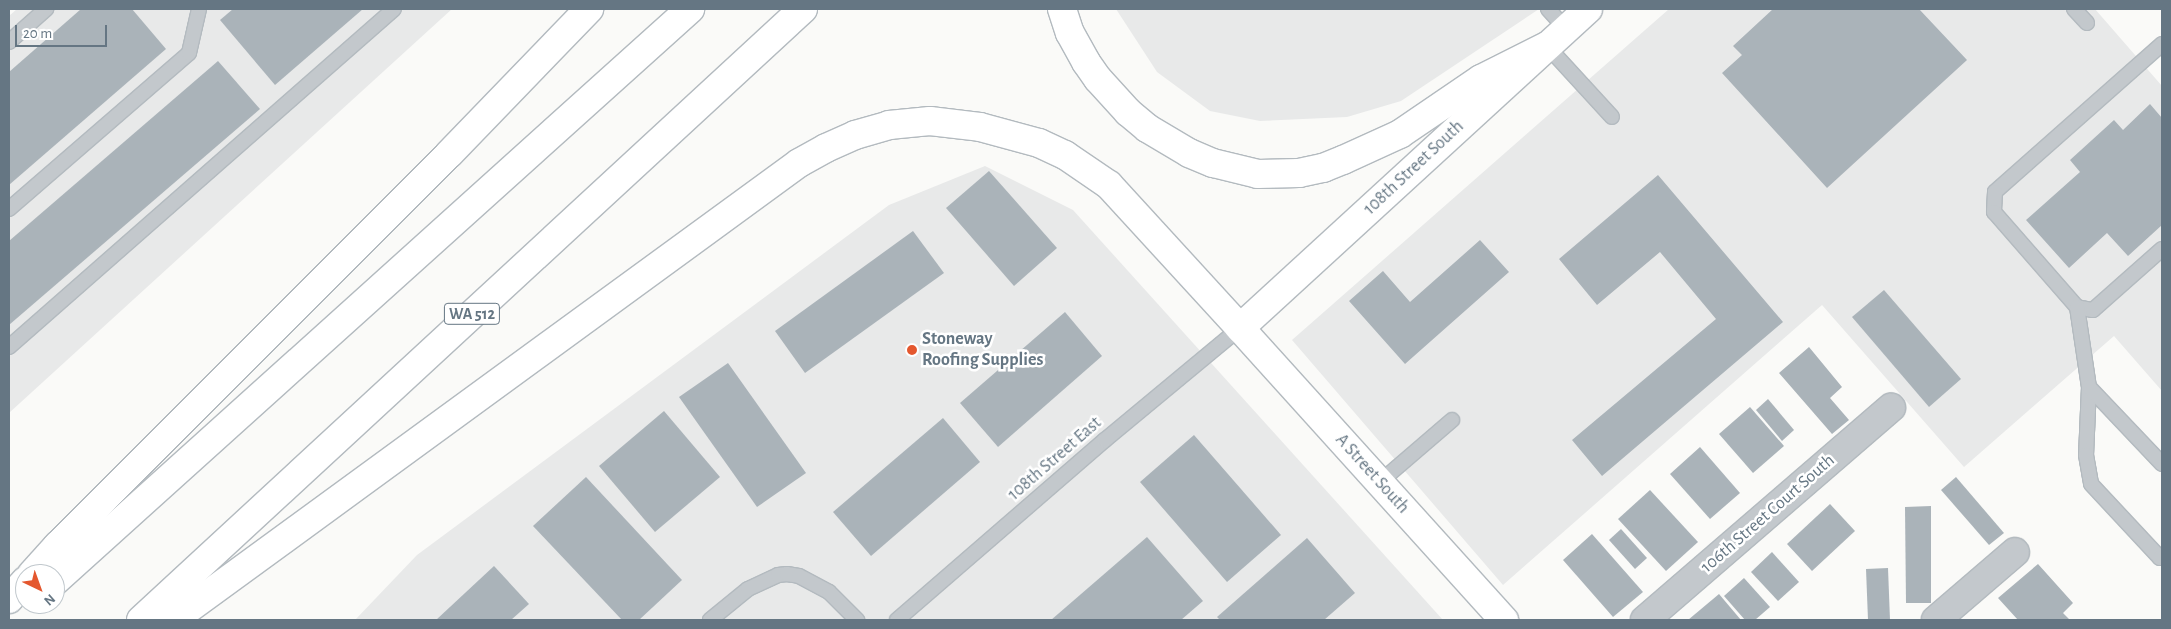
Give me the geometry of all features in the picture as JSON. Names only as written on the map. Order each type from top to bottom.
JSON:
[{"type":"main road","points":[[41,564],[442,161],[589,9]]},
{"type":"main road","points":[[65,572],[690,9]]},
{"type":"main road","name":"WA 512","points":[[141,620],[803,9]]},
{"type":"main road","points":[[1062,9],[1070,33],[1098,80],[1147,128],[1189,153],[1214,163],[1258,174],[1299,173],[1323,168],[1400,134],[1482,79],[1556,38]]},
{"type":"main road","name":"108th Street South","points":[[1240,328],[1588,9]]},
{"type":"main road","name":"A Street South","points":[[173,620],[799,163],[833,144],[889,125],[930,121],[980,127],[1039,143],[1065,155],[1109,185],[1380,482],[1495,617]]},
{"type":"street","name":"106th Street Court South","points":[[1645,620],[1891,408]]},
{"type":"street","points":[[1936,620],[2015,552]]},
{"type":"lane","points":[[9,42],[46,9]]},
{"type":"lane","points":[[9,209],[189,53],[199,9]]},
{"type":"lane","points":[[9,347],[394,9]]},
{"type":"lane","points":[[1548,9],[1556,38],[1612,117]]},
{"type":"lane","points":[[2074,9],[2087,23]]},
{"type":"lane","points":[[2162,44],[1995,192],[1994,212],[2077,307],[2088,386],[2086,455],[2091,484],[2162,558]]},
{"type":"lane","points":[[2077,307],[2092,310],[2162,249]]},
{"type":"lane","name":"108th Street East","points":[[897,620],[1097,446],[1240,328]]},
{"type":"lane","points":[[2088,386],[2162,464]]},
{"type":"lane","points":[[1380,482],[1452,420]]},
{"type":"lane","points":[[710,620],[748,589],[778,575],[787,574],[799,576],[829,592],[857,620]]},
{"type":"shaded area","points":[[17,9],[452,9],[9,413],[9,16]]},
{"type":"shaded area","points":[[1116,9],[1539,9],[1401,101],[1347,117],[1260,121],[1210,111],[1157,72]]},
{"type":"shaded area","points":[[1669,9],[2095,9],[2162,86],[2162,391],[2114,336],[1964,467],[1822,305],[1503,585],[1292,340]]},
{"type":"shaded area","points":[[985,166],[1073,210],[1443,620],[355,620],[417,555],[889,205]]},
{"type":"building","points":[[81,9],[132,9],[166,49],[9,185],[9,72]]},
{"type":"building","points":[[233,9],[363,9],[275,85],[220,20]]},
{"type":"building","points":[[1773,9],[1919,9],[1967,60],[1827,188],[1722,73],[1742,55],[1733,46]]},
{"type":"building","points":[[218,61],[260,109],[9,325],[9,241]]},
{"type":"building","points":[[2150,104],[2162,118],[2162,225],[2128,256],[2107,233],[2069,268],[2026,220],[2080,172],[2070,160],[2114,120],[2123,130]]},
{"type":"building","points":[[989,171],[1057,248],[1014,286],[946,208]]},
{"type":"building","points":[[1658,175],[1783,322],[1602,476],[1572,440],[1716,319],[1660,252],[1597,305],[1559,259]]},
{"type":"building","points":[[913,231],[944,273],[805,373],[775,331]]},
{"type":"building","points":[[1480,240],[1509,272],[1405,364],[1349,301],[1383,271],[1410,302]]},
{"type":"building","points":[[1884,290],[1961,379],[1929,407],[1852,317]]},
{"type":"building","points":[[1065,312],[1102,356],[998,447],[960,403]]},
{"type":"building","points":[[1809,347],[1842,387],[1830,398],[1849,420],[1832,434],[1779,373]]},
{"type":"building","points":[[728,363],[806,473],[757,507],[679,397]]},
{"type":"building","points":[[1768,399],[1794,430],[1782,441],[1756,410]]},
{"type":"building","points":[[1750,407],[1784,446],[1753,473],[1719,434]]},
{"type":"building","points":[[664,411],[720,477],[655,532],[599,466]]},
{"type":"building","points":[[943,418],[980,462],[871,556],[833,512]]},
{"type":"building","points":[[1194,435],[1281,535],[1227,582],[1140,482]]},
{"type":"building","points":[[1700,447],[1740,493],[1710,519],[1670,474]]},
{"type":"building","points":[[586,477],[682,580],[639,620],[622,620],[533,526]]},
{"type":"building","points":[[1956,477],[2004,533],[1989,545],[1941,490]]},
{"type":"building","points":[[1650,490],[1698,542],[1666,571],[1618,519]]},
{"type":"building","points":[[1830,504],[1855,531],[1812,571],[1787,544]]},
{"type":"building","points":[[1931,506],[1931,603],[1906,603],[1905,507]]},
{"type":"building","points":[[1621,529],[1647,558],[1635,569],[1609,540]]},
{"type":"building","points":[[1592,534],[1643,592],[1613,617],[1563,560]]},
{"type":"building","points":[[1147,537],[1203,601],[1181,620],[1051,620]]},
{"type":"building","points":[[1307,538],[1355,593],[1324,620],[1220,620],[1217,617]]},
{"type":"building","points":[[1772,552],[1799,582],[1778,601],[1751,572]]},
{"type":"building","points":[[2038,564],[2073,603],[2063,613],[2070,620],[2018,620],[1998,598]]},
{"type":"building","points":[[494,566],[529,604],[511,620],[436,620]]},
{"type":"building","points":[[1888,568],[1890,620],[1868,620],[1866,569]]},
{"type":"building","points":[[1744,578],[1770,607],[1755,620],[1745,620],[1724,596]]},
{"type":"building","points":[[1719,594],[1741,620],[1688,620]]},
{"type":"place","name":"Stoneway Roofing Supplies","points":[[912,350]]}]
